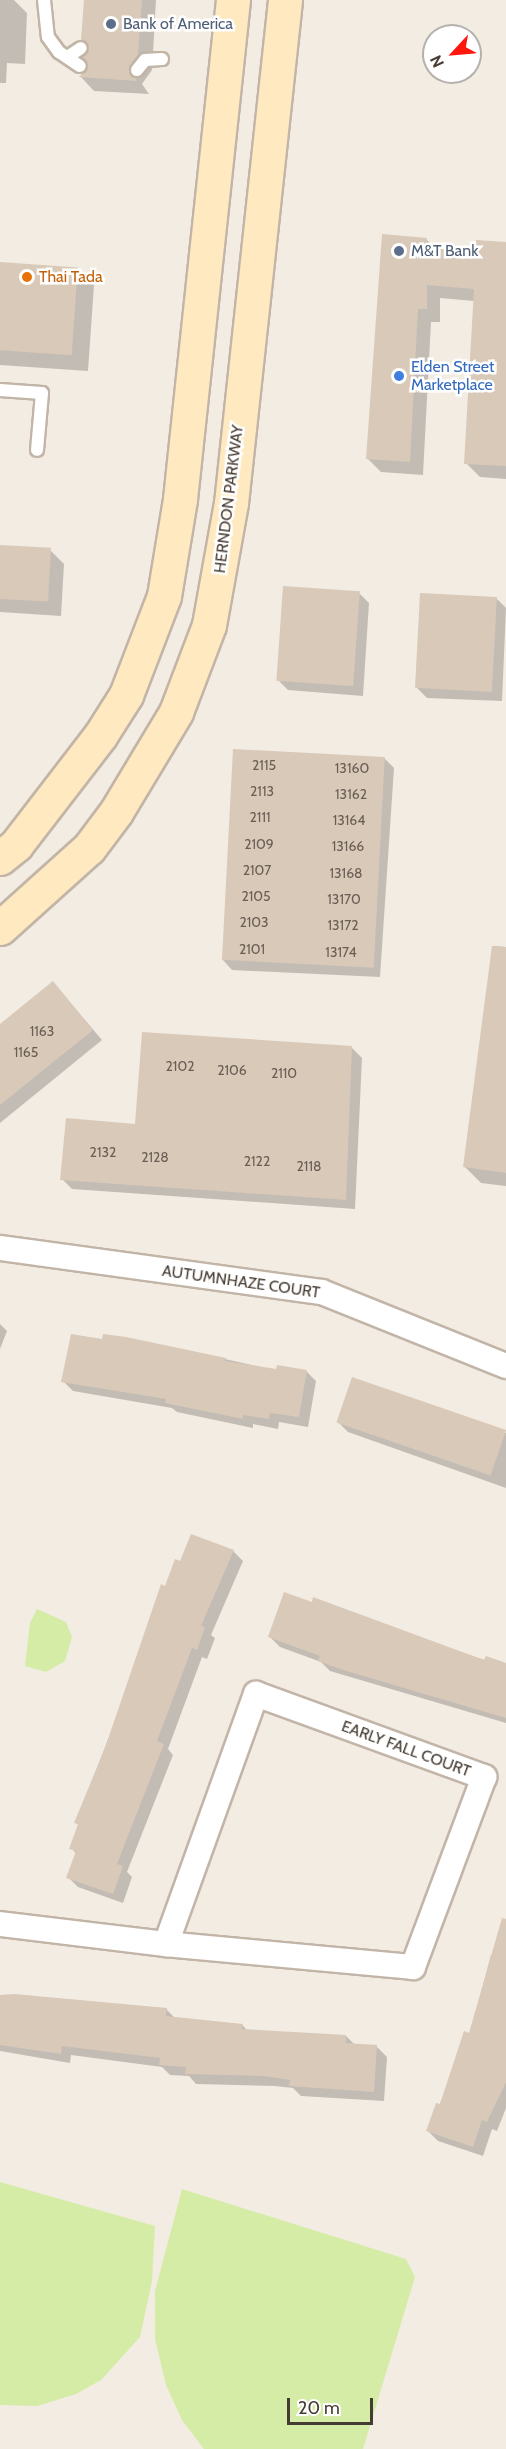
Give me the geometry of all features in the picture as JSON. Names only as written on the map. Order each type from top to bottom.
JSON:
[{"type":"main road","points":[[0,858],[16,845],[72,776],[111,720],[144,655],[164,596],[182,476],[233,0]]},
{"type":"main road","name":"HERNDON PARKWAY","points":[[0,928],[89,848],[116,812],[176,712],[209,625],[231,503],[285,0]]},
{"type":"street","name":"AUTUMNHAZE COURT","points":[[0,1248],[322,1292],[506,1366]]},
{"type":"street","name":"EARLY FALL COURT","points":[[0,1924],[166,1944],[413,1967],[484,1777],[256,1694],[166,1944]]},
{"type":"lane","points":[[44,0],[48,37],[59,52],[69,56],[80,66]]},
{"type":"lane","points":[[69,56],[81,48]]},
{"type":"lane","points":[[140,61],[162,59]]},
{"type":"lane","points":[[0,390],[42,393],[37,450]]},
{"type":"green space","points":[[37,1609],[66,1622],[72,1637],[65,1661],[46,1672],[25,1666],[30,1623]]},
{"type":"green space","points":[[0,2182],[155,2226],[152,2281],[140,2337],[101,2380],[76,2394],[37,2406],[0,2405]]},
{"type":"green space","points":[[182,2189],[406,2259],[415,2277],[363,2449],[204,2449],[182,2420],[166,2385],[155,2339],[155,2291]]},
{"type":"building","name":"Bank of America","points":[[84,0],[142,0],[138,55],[129,69],[137,81],[79,77],[88,67],[82,57],[89,48],[81,40]]},
{"type":"building","points":[[382,234],[427,238],[426,248],[476,250],[476,240],[506,242],[506,466],[464,464],[474,289],[427,285],[427,309],[418,309],[410,462],[366,459]]},
{"type":"building","points":[[0,262],[78,267],[72,355],[0,350]]},
{"type":"building","points":[[0,545],[51,548],[48,602],[0,599]]},
{"type":"building","points":[[283,586],[360,591],[353,686],[276,681]]},
{"type":"building","points":[[420,593],[497,597],[492,692],[415,688]]},
{"type":"building","points":[[233,749],[385,757],[374,968],[222,960]]},
{"type":"building","points":[[492,946],[506,947],[506,1173],[463,1167]]},
{"type":"building","points":[[53,981],[93,1030],[0,1105],[0,1024]]},
{"type":"building","points":[[142,1032],[352,1046],[346,1200],[60,1180],[66,1118],[135,1124]]},
{"type":"building","points":[[71,1334],[102,1339],[103,1334],[126,1337],[226,1358],[225,1361],[276,1369],[277,1365],[307,1370],[299,1417],[270,1413],[269,1419],[243,1415],[243,1419],[165,1403],[166,1399],[61,1382]]},
{"type":"building","points":[[352,1377],[506,1430],[490,1475],[336,1422]]},
{"type":"building","points":[[191,1534],[234,1550],[201,1626],[205,1627],[197,1650],[192,1648],[157,1741],[164,1744],[117,1864],[123,1866],[113,1894],[66,1878],[76,1851],[69,1849],[78,1824],[74,1823],[105,1748],[161,1584],[165,1586],[175,1559],[180,1561]]},
{"type":"building","points":[[284,1592],[312,1602],[313,1597],[484,1660],[486,1656],[506,1663],[506,1718],[343,1670],[318,1661],[320,1656],[268,1637]]},
{"type":"building","points":[[502,1918],[506,1919],[506,2082],[487,2122],[482,2120],[473,2147],[426,2131],[436,2103],[440,2104],[464,2031],[469,2033]]},
{"type":"building","points":[[14,1994],[167,2008],[166,2016],[243,2024],[242,2029],[346,2035],[346,2043],[377,2045],[374,2092],[289,2086],[290,2080],[264,2076],[185,2074],[186,2067],[159,2065],[160,2058],[62,2046],[61,2054],[0,2045],[0,1995]]},
{"type":"place","name":"Bank of America","points":[[111,24]]},
{"type":"place","name":"M&T Bank","points":[[399,251]]},
{"type":"place","name":"Thai Tada","points":[[27,277]]},
{"type":"place","name":"Elden Street Marketplace","points":[[399,376]]}]
